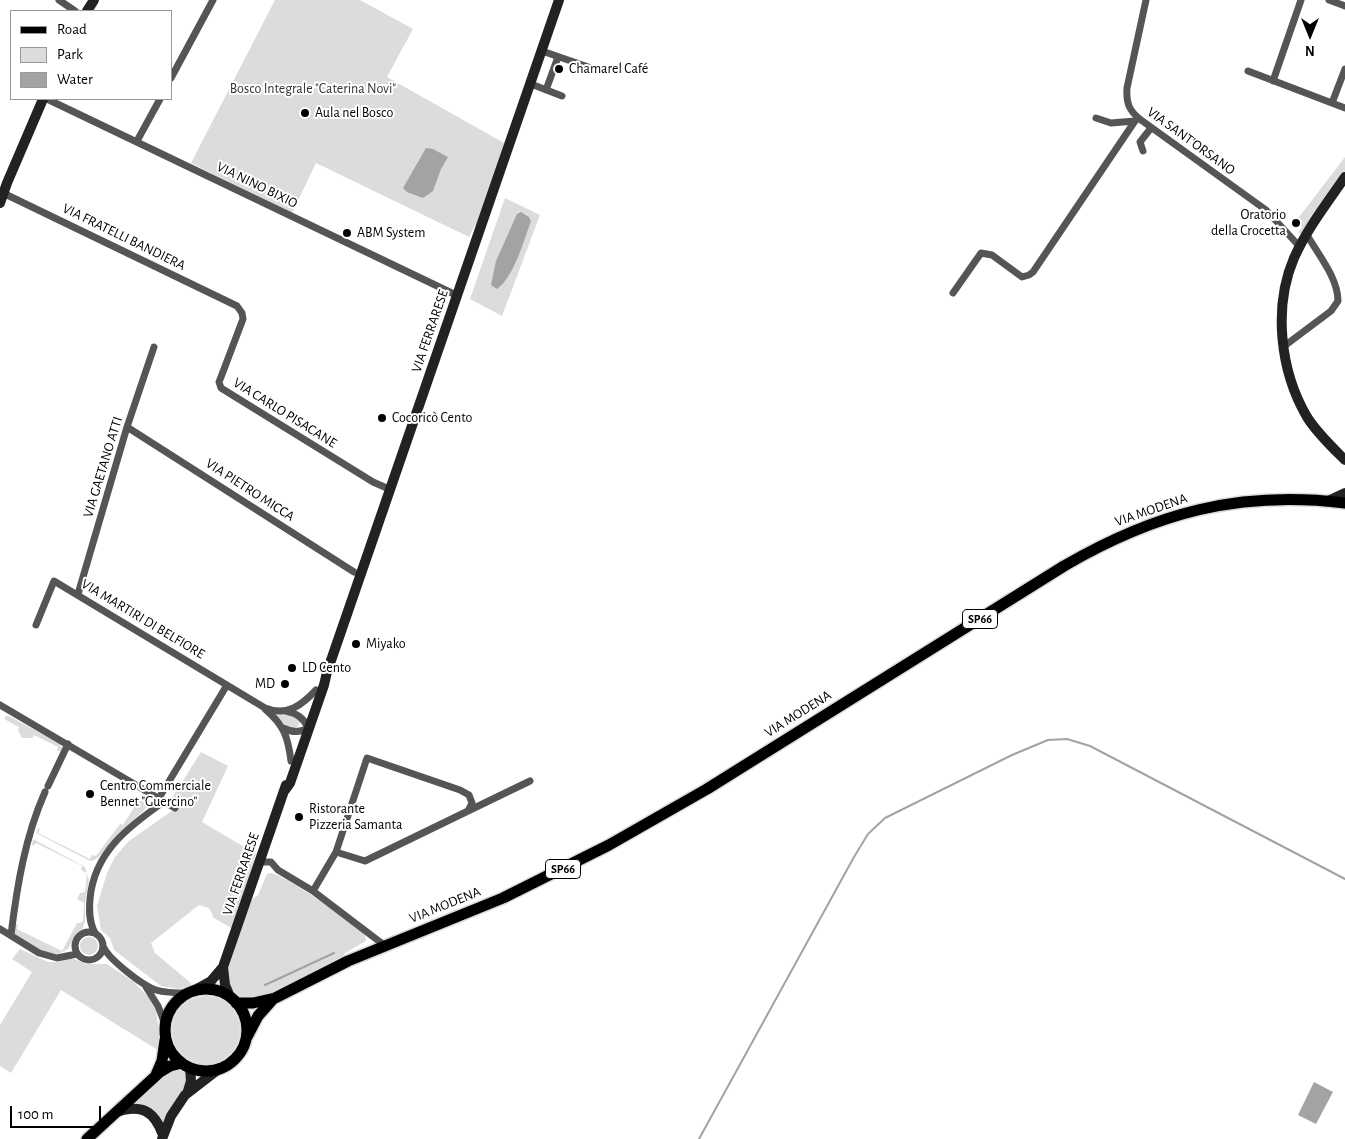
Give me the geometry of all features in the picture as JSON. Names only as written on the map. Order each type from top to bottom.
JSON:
[{"type":"main road","name":"VIA FERRARESE","points":[[285,790],[290,783],[304,726],[324,685],[357,573],[389,489],[559,0]]},
{"type":"main road","points":[[3,189],[43,100]]},
{"type":"main road","points":[[1345,177],[1300,246],[1289,273],[1282,312],[1284,347],[1292,382],[1307,416],[1322,438],[1345,460]]},
{"type":"main road","points":[[1328,501],[1345,493]]},
{"type":"main road","name":"VIA MODENA","points":[[191,992],[203,989],[213,990],[233,1000],[253,1003],[275,998],[323,972],[384,945],[503,898],[585,858],[653,822],[1064,566],[1120,536],[1177,515],[1220,505],[1271,499],[1345,503]]},
{"type":"main road","name":"VIA FERRARESE","points":[[191,992],[211,981],[223,967],[261,862],[285,790],[291,761],[316,690],[327,672]]},
{"type":"main road","points":[[223,967],[225,985],[233,1000],[242,1011],[246,1022],[246,1040]]},
{"type":"main road","points":[[154,1078],[162,1062],[167,1016],[174,1003],[191,992]]},
{"type":"main road","name":"VIA MODENA","points":[[220,1068],[235,1059],[258,1016],[275,998]]},
{"type":"main road","points":[[162,1137],[173,1112],[188,1090],[191,1081],[186,1066],[169,1049],[165,1036]]},
{"type":"main road","points":[[88,1139],[154,1078],[170,1066],[186,1066],[202,1071],[220,1068]]},
{"type":"main road","points":[[188,1090],[220,1068]]},
{"type":"main road","points":[[116,1112],[130,1108],[147,1111],[158,1124],[162,1137]]},
{"type":"street","points":[[59,0],[74,10]]},
{"type":"street","points":[[172,76],[213,0]]},
{"type":"street","name":"VIA SANT'ORSANO","points":[[1146,0],[1126,91],[1129,107],[1136,119],[1152,128],[1266,210],[1300,246]]},
{"type":"street","points":[[1273,81],[1301,0]]},
{"type":"street","points":[[1329,0],[1345,6]]},
{"type":"street","points":[[542,51],[594,69]]},
{"type":"street","points":[[546,90],[558,56]]},
{"type":"street","points":[[1332,103],[1345,69]]},
{"type":"street","points":[[1248,71],[1345,108]]},
{"type":"street","points":[[531,84],[562,96]]},
{"type":"street","name":"VIA NINO BIXIO","points":[[49,100],[456,295]]},
{"type":"street","points":[[137,141],[159,100]]},
{"type":"street","points":[[1096,118],[1111,123],[1136,119]]},
{"type":"street","points":[[953,293],[981,253],[992,255],[1022,277],[1033,272],[1136,119]]},
{"type":"street","points":[[1143,151],[1140,142],[1152,128]]},
{"type":"street","name":"VIA FRATELLI BANDIERA","points":[[3,189],[234,304]]},
{"type":"street","points":[[1284,347],[1331,311],[1338,301],[1336,288],[1330,275],[1307,235]]},
{"type":"street","name":"VIA CARLO PISACANE","points":[[234,304],[242,313],[243,319],[221,377],[221,388],[365,477],[389,489]]},
{"type":"street","name":"VIA GAETANO ATTI","points":[[78,594],[127,427],[154,347]]},
{"type":"street","name":"VIA PIETRO MICCA","points":[[127,427],[357,573]]},
{"type":"street","name":"VIA MARTIRI DI BELFIORE","points":[[36,625],[54,581],[258,704],[269,710],[284,710],[297,714],[304,726]]},
{"type":"street","points":[[191,992],[164,992],[145,985],[109,956],[104,948],[103,940],[95,933],[91,924],[92,885],[98,866],[122,833],[152,810],[227,686]]},
{"type":"street","points":[[284,710],[300,705],[316,690]]},
{"type":"street","name":"VIA MARTIRI DI BELFIORE","points":[[258,704],[272,715],[283,728],[288,739],[291,761]]},
{"type":"street","points":[[0,705],[175,808]]},
{"type":"street","points":[[283,728],[292,732],[304,726]]},
{"type":"street","points":[[11,935],[17,888],[30,833],[47,789],[68,744]]},
{"type":"street","points":[[313,891],[336,852],[367,758],[460,790],[469,795],[472,803],[468,811]]},
{"type":"street","points":[[336,852],[365,861],[530,780]]},
{"type":"street","points":[[152,810],[159,798]]},
{"type":"street","points":[[261,862],[271,862],[278,870],[313,891],[384,945]]},
{"type":"street","points":[[62,956],[75,946],[86,927],[90,914]]},
{"type":"street","points":[[0,929],[39,953],[51,957],[77,954]]},
{"type":"street","points":[[81,934],[95,933]]},
{"type":"street","points":[[75,946],[77,954],[83,960],[96,960],[117,964]]},
{"type":"street","points":[[96,960],[104,948]]},
{"type":"street","points":[[145,985],[158,1006],[165,1024]]},
{"type":"green space","name":"Bosco Integrale \"Caterina Novi\"","points":[[275,0],[360,0],[413,29],[387,77],[504,143],[479,222],[469,237],[316,163],[292,213],[191,163]]},
{"type":"green space","points":[[1345,157],[1345,171],[1304,237],[1298,232],[1302,227],[1296,221]]},
{"type":"green space","points":[[505,198],[540,215],[502,316],[470,299]]},
{"type":"green space","points":[[275,714],[294,714],[300,718],[297,728],[293,729],[285,725]]},
{"type":"green space","points":[[6,716],[60,744],[62,748],[60,751],[57,751],[58,747],[34,735],[33,738],[22,738],[18,730],[19,727],[4,719]]},
{"type":"green space","points":[[201,752],[228,766],[202,822],[256,854],[233,929],[214,918],[209,908],[199,905],[151,943],[155,953],[192,984],[179,989],[161,986],[114,950],[110,938],[101,930],[97,906],[107,873],[115,857],[129,841],[176,808],[170,801]]},
{"type":"green space","points":[[143,793],[150,800],[148,806],[115,837],[95,860],[90,861],[36,833],[38,828],[40,829],[38,833],[90,859],[92,855],[96,856],[120,824],[123,825]]},
{"type":"green space","points":[[33,839],[85,867],[87,873],[81,870],[82,866],[36,843],[33,846]]},
{"type":"green space","points":[[87,873],[89,880],[85,903],[85,921],[82,930],[74,938],[68,949],[58,954],[42,951],[13,934],[15,925],[18,924],[17,929],[62,951],[77,923],[83,921],[84,903],[77,899],[80,893],[85,892]]},
{"type":"green space","points":[[271,873],[302,889],[355,925],[363,933],[366,941],[345,953],[340,960],[294,983],[257,998],[242,998],[231,989],[228,968],[251,900],[258,895],[267,874]]},
{"type":"green space","points":[[89,937],[95,940],[98,946],[95,952],[89,955],[83,952],[80,946],[83,940]]},
{"type":"green space","points":[[20,949],[48,962],[59,962],[71,958],[86,964],[107,964],[134,982],[149,998],[156,1009],[161,1052],[61,990],[11,1073],[0,1066],[0,1025],[32,972],[12,959]]},
{"type":"green space","points":[[199,996],[213,996],[225,1001],[235,1011],[240,1023],[240,1037],[235,1049],[225,1059],[213,1064],[199,1064],[187,1059],[177,1049],[172,1037],[172,1023],[177,1011],[187,1001]]},
{"type":"green space","points":[[181,1069],[187,1076],[184,1088],[162,1123],[132,1105],[167,1071]]},
{"type":"water","points":[[426,148],[433,149],[448,157],[441,169],[433,191],[423,198],[407,192],[403,188]]},
{"type":"water","points":[[521,212],[529,217],[531,221],[513,267],[497,289],[491,285],[496,261],[517,214]]},
{"type":"water","points":[[1314,1082],[1333,1092],[1316,1124],[1298,1115]]},
{"type":"waterway","points":[[699,1139],[868,834],[885,818],[1012,755],[1048,740],[1067,739],[1090,746],[1345,879]]},
{"type":"waterway","points":[[265,985],[334,953]]},
{"type":"place","name":"Chamarel Café","points":[[559,69]]},
{"type":"place","name":"Aula nel Bosco","points":[[305,113]]},
{"type":"place","name":"Oratorio della Crocetta","points":[[1296,223]]},
{"type":"place","name":"ABM System","points":[[347,233]]},
{"type":"place","name":"Cocoricò Cento","points":[[382,418]]},
{"type":"place","name":"Miyako","points":[[356,644]]},
{"type":"place","name":"LD Cento","points":[[292,668]]},
{"type":"place","name":"MD","points":[[285,684]]},
{"type":"place","name":"Centro Commerciale Bennet \"Guercino\"","points":[[90,794]]},
{"type":"place","name":"Ristorante Pizzeria Samanta","points":[[299,817]]}]
